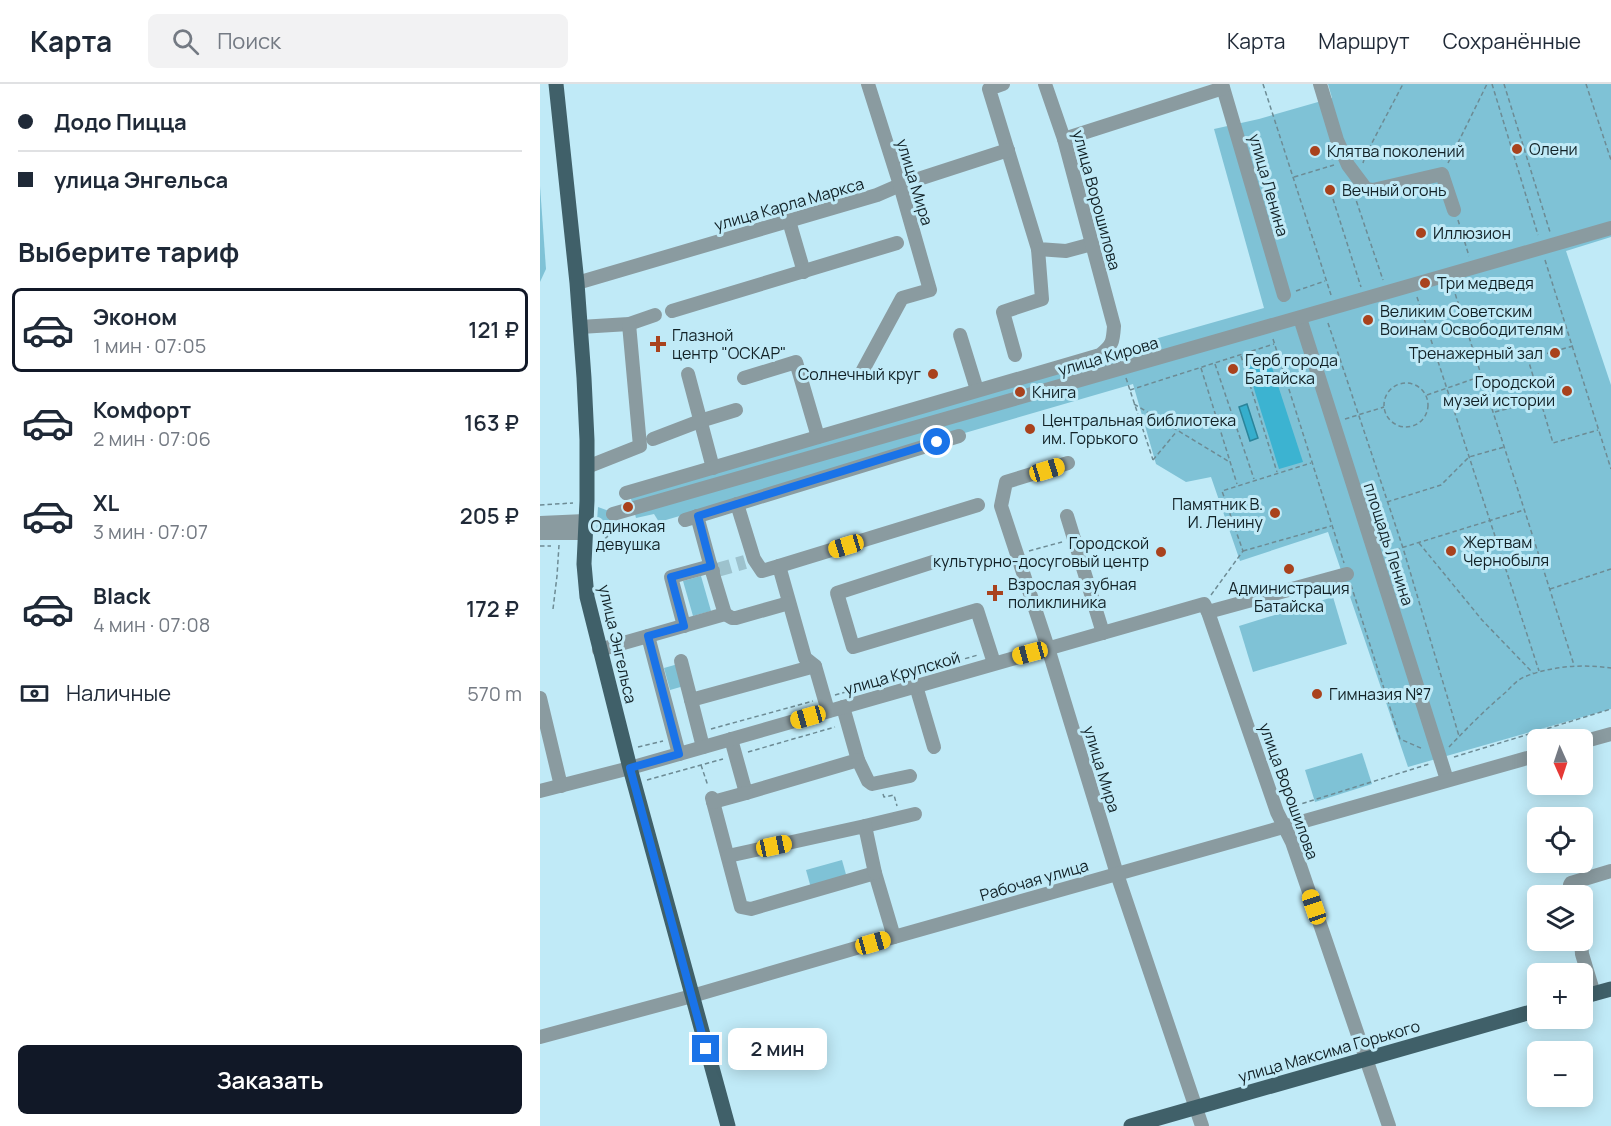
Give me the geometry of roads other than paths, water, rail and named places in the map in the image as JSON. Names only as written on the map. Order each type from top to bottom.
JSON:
[{"type":"main road","name":"улица Энгельса","points":[[556,84],[577,283],[587,440],[588,533],[584,581],[599,650],[630,768],[728,1126]]},
{"type":"main road","points":[[1593,994],[1611,989]]},
{"type":"main road","name":"улица Максима Горького","points":[[1131,1126],[1527,1013]]},
{"type":"street","name":"улица Мира","points":[[863,370],[902,298],[930,290],[868,84]]},
{"type":"street","points":[[1003,84],[988,86],[1038,249],[1042,299],[1003,312],[1015,355]]},
{"type":"street","name":"улица Ворошилова","points":[[1045,84],[1064,139],[1114,326],[1113,342],[1100,355]]},
{"type":"street","points":[[1320,84],[1337,140],[1346,161],[1366,189],[1373,190],[1442,174],[1454,210]]},
{"type":"street","points":[[1064,139],[1222,86]]},
{"type":"street","name":"улица Ленина","points":[[1222,86],[1284,295]]},
{"type":"street","name":"улица Карла Маркса","points":[[577,283],[877,195],[900,185],[1008,150]]},
{"type":"street","points":[[789,221],[804,272]]},
{"type":"street","name":"улица Кирова","points":[[613,514],[1611,228]]},
{"type":"street","points":[[672,311],[897,243]]},
{"type":"street","points":[[1038,249],[1066,251],[1092,244]]},
{"type":"street","points":[[580,327],[629,324],[655,315]]},
{"type":"street","name":"площадь Ленина","points":[[1300,318],[1447,780]]},
{"type":"street","points":[[587,467],[640,446],[629,324]]},
{"type":"street","points":[[960,335],[977,390]]},
{"type":"street","name":"улица Кирова","points":[[626,493],[1100,355]]},
{"type":"street","points":[[744,378],[796,362],[818,437]]},
{"type":"street","points":[[688,374],[713,468]]},
{"type":"street","points":[[653,440],[700,421],[736,410]]},
{"type":"street","points":[[789,603],[736,618],[725,614],[713,569],[691,518],[959,436]]},
{"type":"street","name":"улица Мира","points":[[1068,464],[1006,482],[1001,506],[1118,874],[1202,1126]]},
{"type":"street","points":[[737,504],[750,560],[762,572],[978,505]]},
{"type":"street","points":[[1067,516],[1103,633]]},
{"type":"street","points":[[540,523],[588,533]]},
{"type":"street","points":[[540,533],[588,533]]},
{"type":"street","points":[[933,562],[837,593],[853,647],[977,610],[994,663]]},
{"type":"street","points":[[779,566],[805,658],[815,666],[828,711]]},
{"type":"street","points":[[684,626],[671,577],[713,569]]},
{"type":"street","name":"улица Крупской","points":[[540,791],[731,740],[1103,633],[1347,574]]},
{"type":"street","name":"улица Ворошилова","points":[[1206,608],[1273,801],[1292,842],[1389,1126]]},
{"type":"street","points":[[599,650],[725,614]]},
{"type":"street","points":[[648,636],[679,754]]},
{"type":"street","points":[[681,661],[703,747]]},
{"type":"street","points":[[691,700],[815,666]]},
{"type":"street","points":[[916,686],[934,747]]},
{"type":"street","points":[[540,699],[545,741],[561,786]]},
{"type":"street","points":[[843,707],[858,760],[868,781],[872,784],[909,776]]},
{"type":"street","points":[[1593,739],[1611,734]]},
{"type":"street","points":[[731,740],[746,793]]},
{"type":"street","name":"Рабочая улица","points":[[540,1037],[692,996],[1527,758]]},
{"type":"street","points":[[858,760],[746,793],[712,800],[741,907],[751,909],[875,873]]},
{"type":"street","points":[[728,856],[915,814]]},
{"type":"street","points":[[865,826],[875,873],[894,937]]},
{"type":"street","points":[[1570,885],[1611,871]]},
{"type":"tunnel","points":[[717,570],[745,562]]},
{"type":"place","name":"Олени","points":[[1517,149]]},
{"type":"place","name":"Клятва поколений","points":[[1315,151]]},
{"type":"place","name":"Вечный огонь","points":[[1330,190]]},
{"type":"place","name":"Иллюзион","points":[[1421,233]]},
{"type":"place","name":"Три медведя","points":[[1425,283]]},
{"type":"place","name":"Великим Советским Воинам Освободителям","points":[[1368,320]]},
{"type":"place","name":"Глазной центр \"ОСКАР\"","points":[[658,344]]},
{"type":"place","name":"Тренажерный зал","points":[[1555,353]]},
{"type":"place","name":"Герб города Батайска","points":[[1233,369]]},
{"type":"place","name":"Солнечный круг","points":[[933,374]]},
{"type":"place","name":"Городской музей истории","points":[[1567,391]]},
{"type":"place","name":"Книга","points":[[1020,392]]},
{"type":"place","name":"Центральная библиотека им. Горького","points":[[1030,429]]},
{"type":"place","name":"Одинокая девушка","points":[[628,507]]},
{"type":"place","name":"Памятник В. И. Ленину","points":[[1275,513]]},
{"type":"place","name":"Жертвам Чернобыля","points":[[1451,551]]},
{"type":"place","name":"Городской культурно-досуговый центр","points":[[1161,552]]},
{"type":"place","name":"Администрация Батайска","points":[[1289,569]]},
{"type":"place","name":"Взрослая зубная поликлиника","points":[[995,593]]},
{"type":"place","name":"Гимназия №7","points":[[1317,694]]}]
